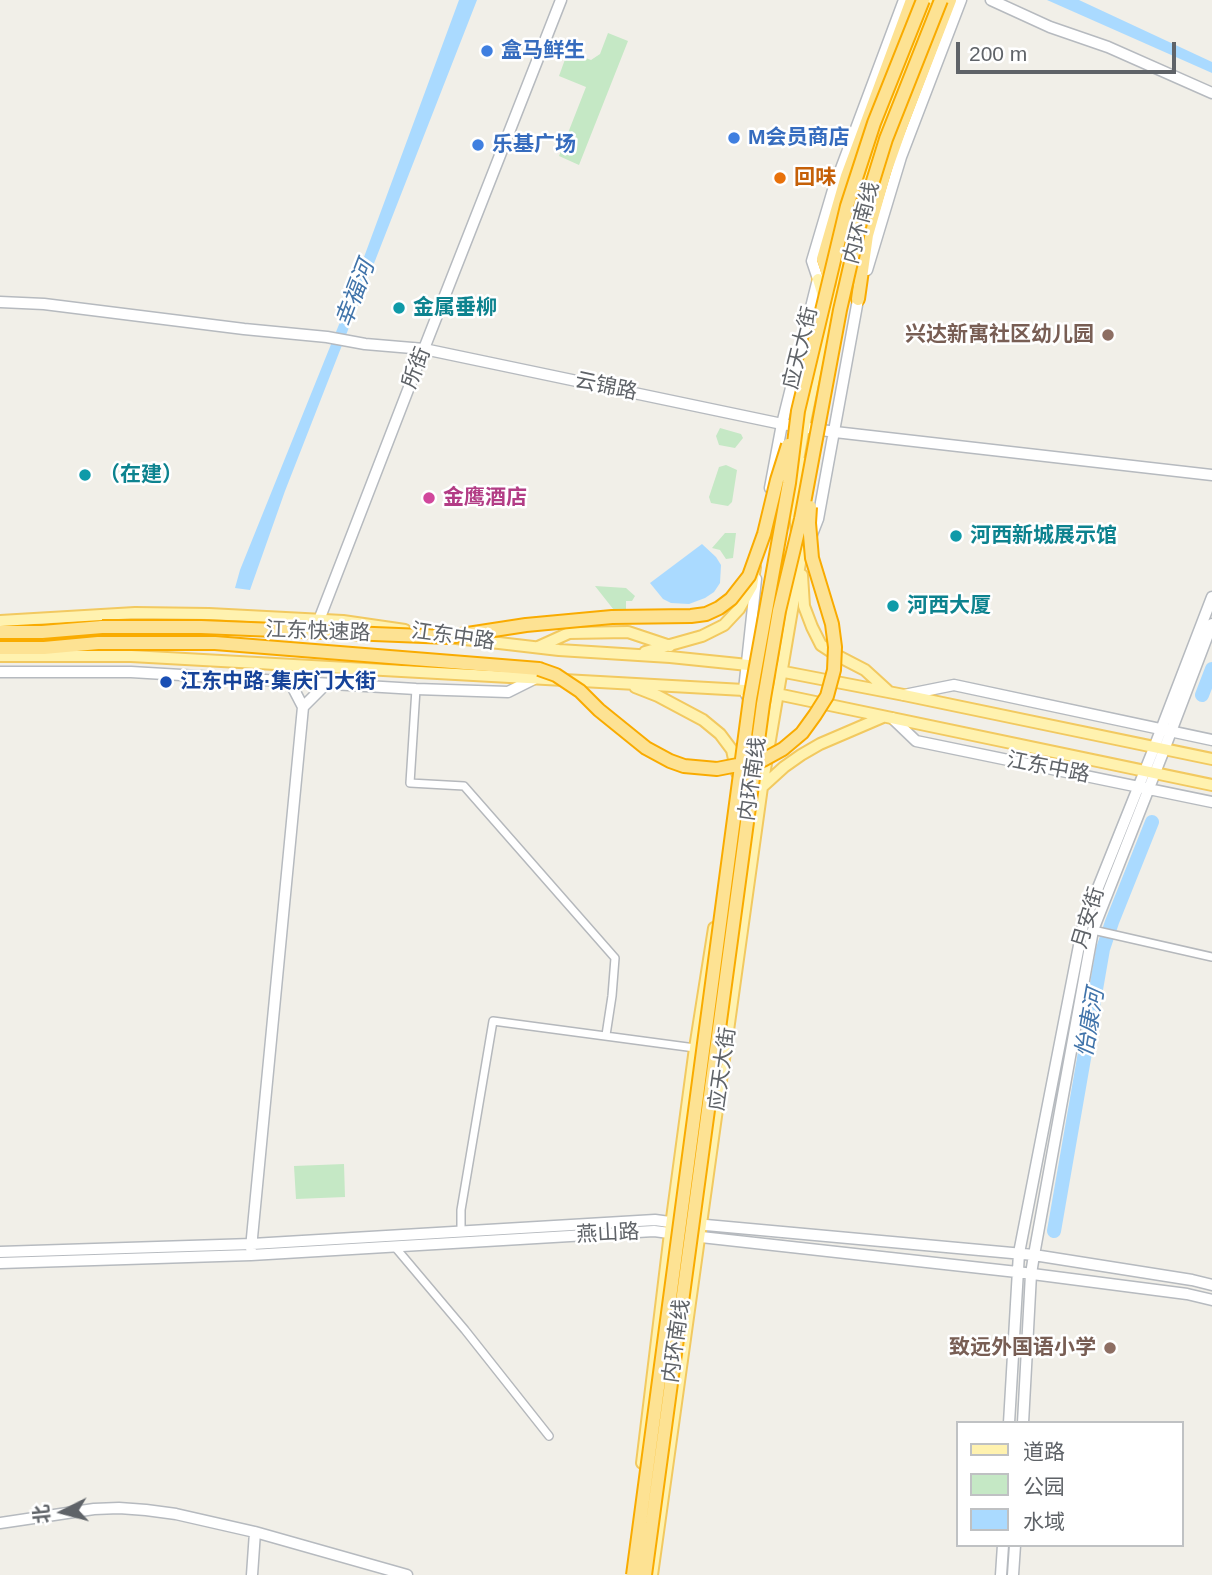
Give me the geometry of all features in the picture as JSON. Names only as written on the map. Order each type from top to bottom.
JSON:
[{"type":"highway","points":[[833,291],[823,259],[847,176],[912,0]]},
{"type":"highway","name":"内环南线","points":[[631,1575],[750,699],[789,483],[798,411],[847,206],[874,123],[925,0]]},
{"type":"highway","name":"内环南线","points":[[645,1575],[763,704],[779,611],[801,519],[810,432],[860,223],[886,139],[941,0]]},
{"type":"highway","points":[[858,299],[867,235],[885,172],[950,0]]},
{"type":"highway","name":"江东快速路","points":[[0,632],[102,627],[201,627],[448,637],[526,625],[706,614],[731,599],[749,576],[764,534],[798,411]]},
{"type":"highway","points":[[537,674],[556,675],[580,691],[646,748],[684,766],[717,769],[763,760],[783,749],[802,733],[827,696],[834,670],[835,647],[832,624],[812,558],[809,523],[810,432]]},
{"type":"highway","name":"江东快速路","points":[[0,648],[44,648],[98,643],[215,643],[537,674]]},
{"type":"main road","name":"应天大街","points":[[631,1575],[670,1228],[737,778],[758,692],[810,432],[833,291],[850,218],[875,136],[925,0]]},
{"type":"main road","name":"应天大街","points":[[652,1575],[762,787],[800,563],[794,513],[854,219],[879,138],[933,0]]},
{"type":"main road","points":[[810,432],[823,296],[818,279]]},
{"type":"main road","points":[[635,655],[670,646],[724,625],[739,609],[752,586],[761,537]]},
{"type":"main road","points":[[800,563],[804,606],[821,645],[865,670],[890,692]]},
{"type":"main road","name":"江东中路","points":[[0,621],[135,613],[343,621],[537,648],[748,665],[1212,759]]},
{"type":"main road","points":[[537,648],[569,633],[628,632],[670,646]]},
{"type":"main road","name":"江东中路","points":[[0,656],[131,656],[537,674],[626,683],[744,690],[777,694],[1212,785]]},
{"type":"main road","points":[[626,683],[658,696],[703,720],[720,734],[732,750],[737,778]]},
{"type":"main road","points":[[762,787],[784,767],[810,750],[887,718]]},
{"type":"street","name":"所街","points":[[320,620],[561,0]]},
{"type":"street","name":"应天大街","points":[[744,690],[761,537],[782,424],[818,279],[812,261],[833,190],[904,0]]},
{"type":"street","name":"应天大街","points":[[800,563],[818,519],[858,299],[901,157],[961,0]]},
{"type":"street","points":[[991,0],[1212,93]]},
{"type":"street","name":"云锦路","points":[[0,302],[44,304],[424,349],[810,432],[835,432],[1212,475]]},
{"type":"street","points":[[1166,730],[1212,597]]},
{"type":"street","points":[[1166,730],[1212,624]]},
{"type":"street","name":"江东中路","points":[[0,672],[131,673],[508,692],[537,674]]},
{"type":"street","points":[[251,1250],[303,707],[290,682]]},
{"type":"street","points":[[303,707],[326,684]]},
{"type":"street","name":"江东中路","points":[[904,695],[954,685],[1212,740]]},
{"type":"street","points":[[416,689],[410,783],[464,786],[615,958],[606,1035]]},
{"type":"street","points":[[744,690],[752,708]]},
{"type":"street","name":"江东中路","points":[[887,718],[916,741],[1212,802]]},
{"type":"street","name":"月安街","points":[[1009,1421],[1019,1253],[1083,925],[1166,730]]},
{"type":"street","points":[[1023,1421],[1031,1274],[1093,930],[1143,787]]},
{"type":"street","points":[[1093,930],[1212,957]]},
{"type":"street","points":[[461,1232],[461,1210],[493,1021],[695,1048]]},
{"type":"street","name":"燕山路","points":[[0,1263],[251,1250],[461,1232],[654,1220],[670,1228]]},
{"type":"street","name":"燕山路","points":[[0,1252],[395,1247],[670,1228],[1019,1253],[1212,1285]]},
{"type":"street","name":"燕山路","points":[[701,1231],[1186,1294],[1212,1300]]},
{"type":"street","points":[[395,1247],[549,1436]]},
{"type":"street","points":[[0,1522],[71,1511],[119,1508],[176,1514],[256,1531],[407,1575]]},
{"type":"street","points":[[252,1575],[256,1531]]},
{"type":"street","points":[[1001,1575],[1003,1547]]},
{"type":"street","points":[[1013,1575],[1015,1547]]},
{"type":"green space","points":[[608,33],[628,41],[579,165],[559,156],[586,87],[559,76],[568,51],[591,60],[600,54]]},
{"type":"green space","points":[[720,428],[741,434],[743,438],[735,448],[719,445],[716,436]]},
{"type":"green space","points":[[726,465],[737,470],[732,502],[728,506],[711,503],[709,497],[719,467]]},
{"type":"green space","points":[[725,533],[736,533],[733,558],[726,559],[720,550],[712,548]]},
{"type":"green space","points":[[595,586],[626,588],[635,596],[632,601],[626,601],[626,617],[621,619]]},
{"type":"green space","points":[[344,1164],[345,1197],[296,1199],[294,1166]]},
{"type":"water","name":"幸福河","points":[[459,0],[477,0],[285,491],[250,590],[235,588],[340,322]]},
{"type":"water","points":[[1047,0],[1079,0],[1212,62],[1212,73]]},
{"type":"water","points":[[702,544],[721,565],[720,583],[714,592],[689,604],[671,603],[663,599],[650,583]]},
{"type":"waterway","name":"怡康河","points":[[1202,695],[1212,669]]},
{"type":"waterway","name":"怡康河","points":[[1054,1231],[1103,949],[1152,822]]},
{"type":"place","name":"盒马鲜生","points":[[487,51]]},
{"type":"place","name":"M会员商店","points":[[734,138]]},
{"type":"place","name":"乐基广场","points":[[478,145]]},
{"type":"place","name":"回味","points":[[780,178]]},
{"type":"place","name":"金属垂柳","points":[[399,308]]},
{"type":"place","name":"兴达新寓社区幼儿园","points":[[1108,335]]},
{"type":"place","name":"（在建）","points":[[85,475]]},
{"type":"place","name":"金鹰酒店","points":[[429,498]]},
{"type":"place","name":"河西新城展示馆","points":[[956,536]]},
{"type":"place","name":"河西大厦","points":[[893,606]]},
{"type":"place","name":"江东中路·集庆门大街","points":[[166,682]]},
{"type":"place","name":"致远外国语小学","points":[[1110,1348]]}]
